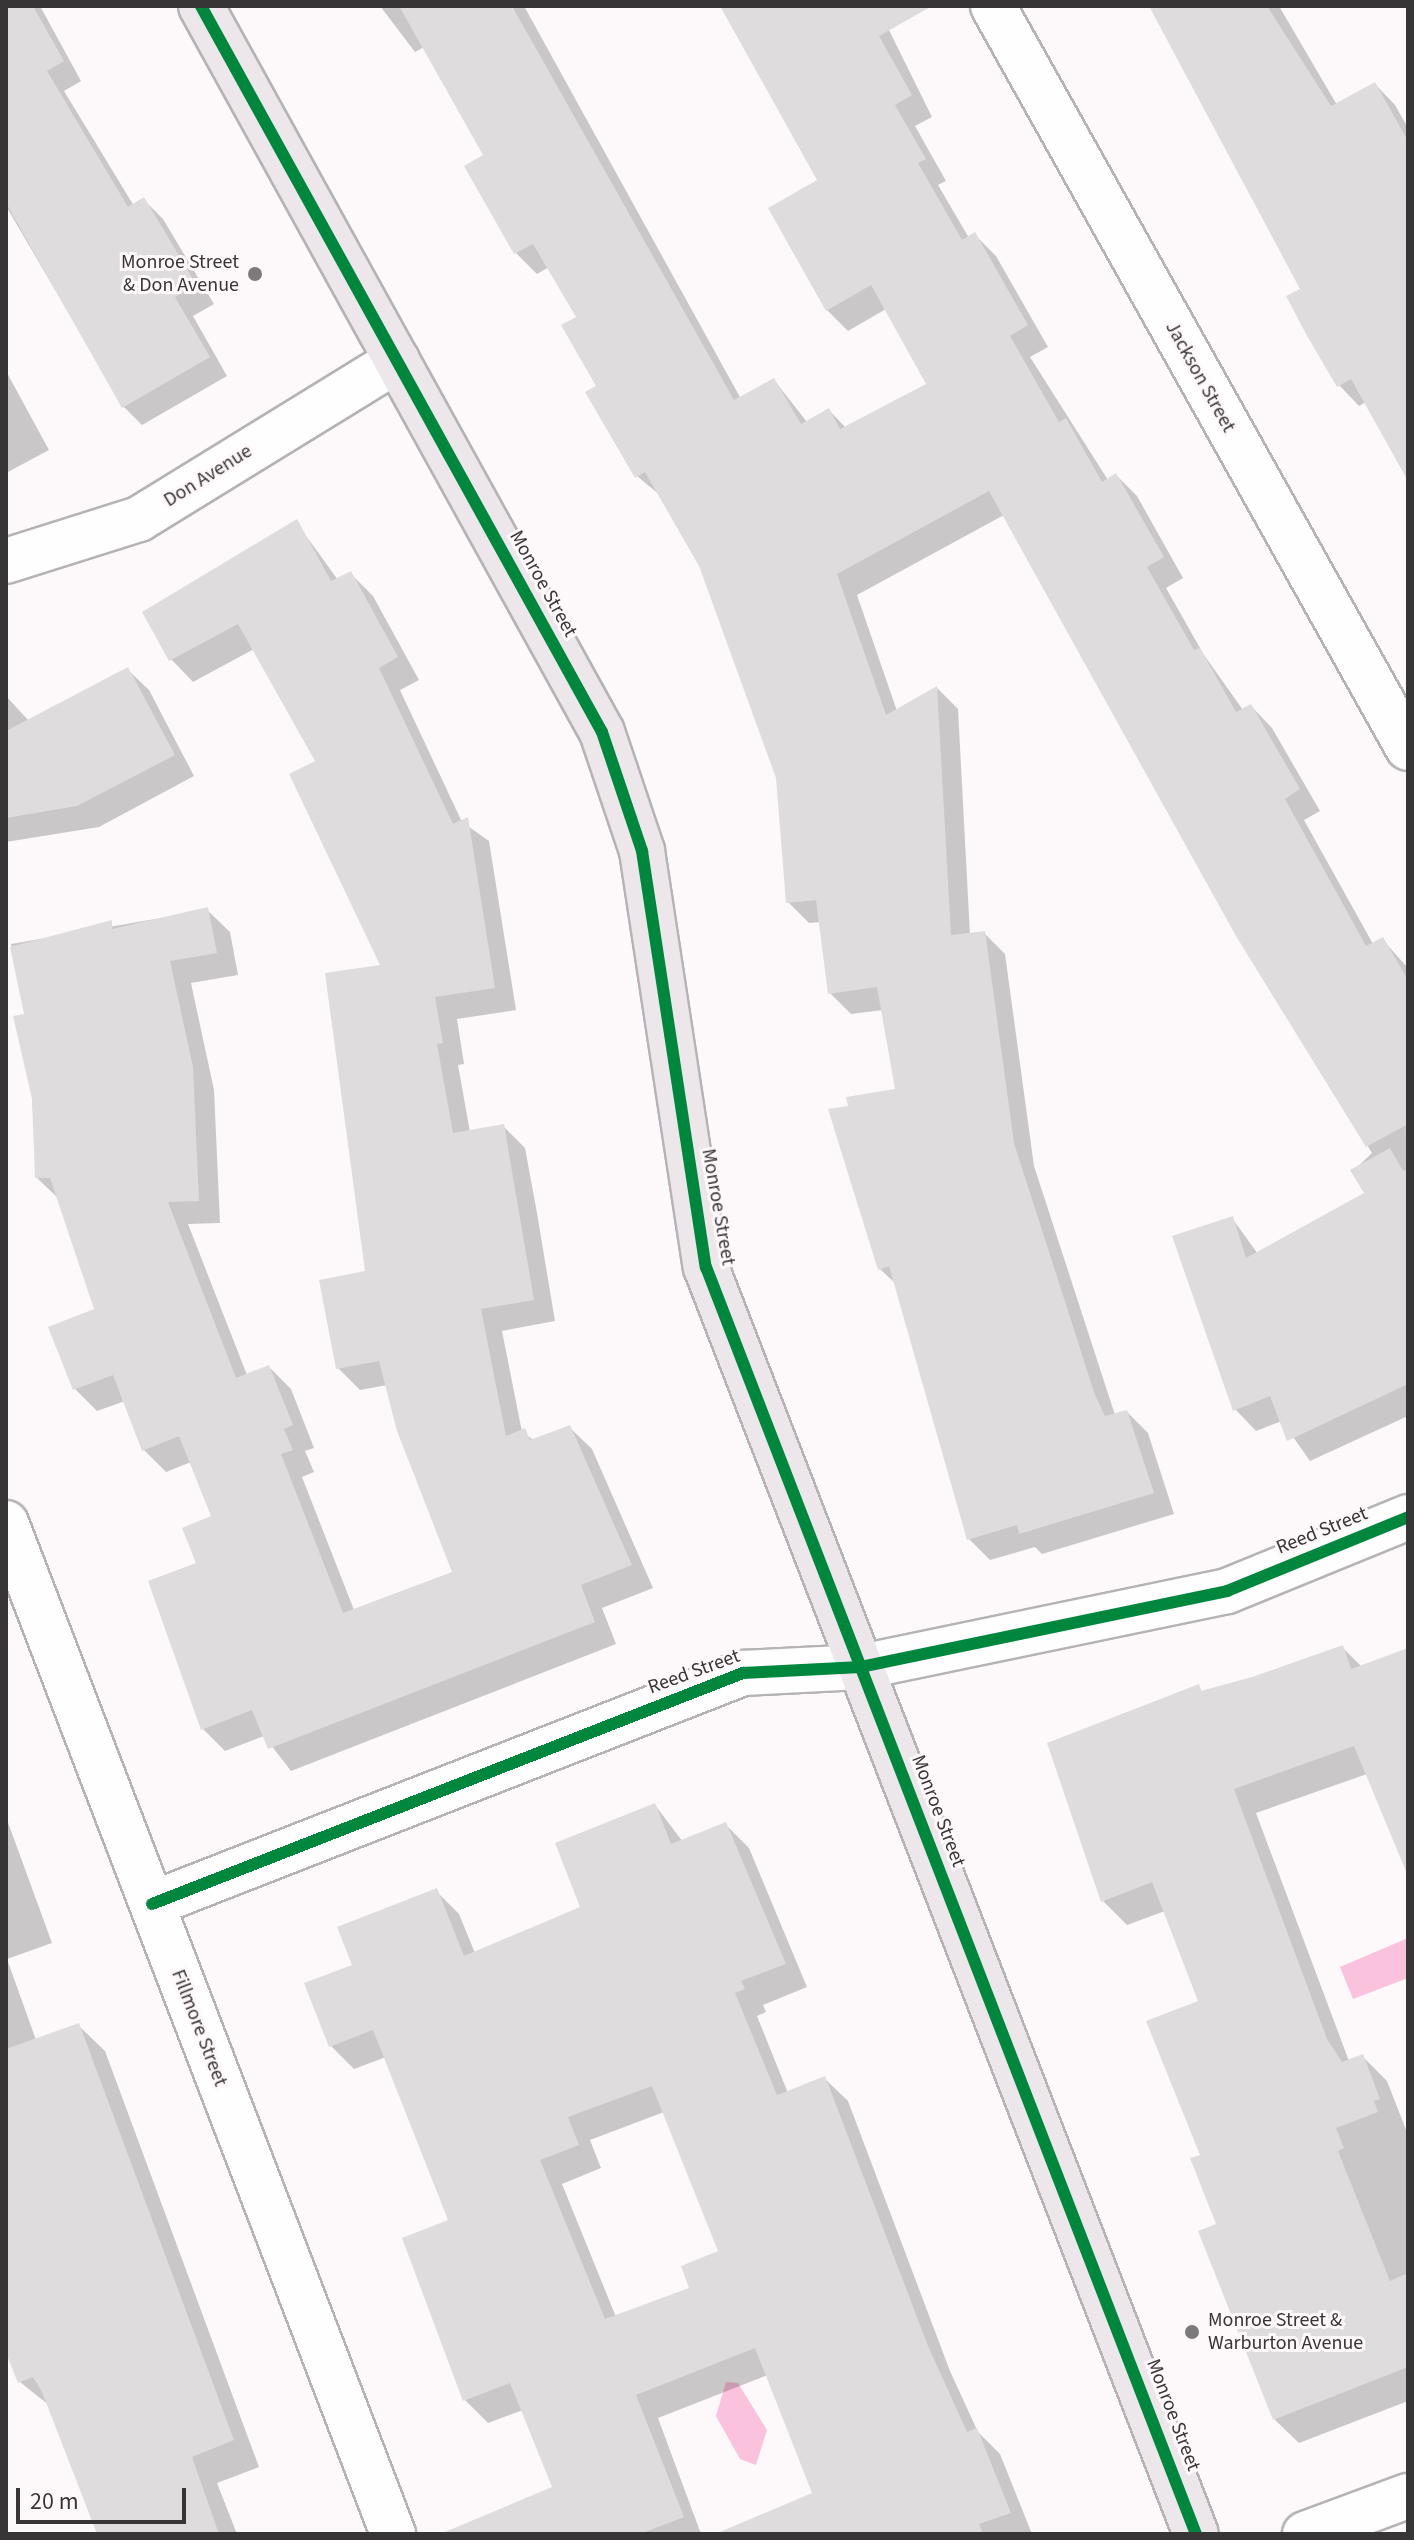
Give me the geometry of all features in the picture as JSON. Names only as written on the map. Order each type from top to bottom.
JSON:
[{"type":"main road","name":"Monroe Street","points":[[201,6],[602,732],[642,851],[706,1267],[1196,2534]]},
{"type":"street","name":"Jackson Street","points":[[993,6],[1408,748]]},
{"type":"street","name":"Don Avenue","points":[[6,561],[139,519],[397,360]]},
{"type":"street","name":"Reed Street","points":[[152,1904],[743,1673],[861,1667],[1227,1591],[1408,1517]]},
{"type":"street","name":"Fillmore Street","points":[[6,1523],[393,2534]]},
{"type":"street","points":[[1305,2534],[1408,2496]]},
{"type":"shaded area","points":[[1408,1938],[1408,1978],[1353,1999],[1340,1967]]},
{"type":"shaded area","points":[[726,2382],[738,2383],[767,2430],[756,2465],[740,2459],[716,2416]]},
{"type":"building","points":[[6,6],[33,6],[64,61],[47,71],[128,207],[144,197],[196,284],[175,297],[210,357],[122,408],[6,203]]},
{"type":"building","points":[[399,6],[512,6],[734,400],[774,378],[801,424],[829,408],[840,429],[926,384],[871,285],[826,311],[768,208],[817,180],[720,6],[932,6],[879,36],[912,95],[895,105],[926,159],[918,163],[962,240],[975,232],[1028,325],[1010,336],[1059,422],[1066,418],[1102,482],[1116,473],[1164,557],[1147,567],[1194,650],[1200,648],[1236,712],[1251,704],[1300,789],[1285,799],[1366,946],[1383,937],[1408,980],[1408,1124],[1366,1147],[1236,936],[989,491],[837,574],[886,715],[937,686],[951,935],[985,931],[1014,1143],[1095,1395],[1105,1416],[1127,1410],[1154,1493],[1019,1534],[1017,1525],[967,1540],[889,1266],[878,1270],[828,1109],[848,1106],[846,1097],[895,1089],[877,987],[828,994],[816,900],[786,903],[776,778],[699,566],[645,472],[635,478],[585,392],[596,386],[561,325],[576,317],[533,244],[514,254],[464,166],[483,155]]},
{"type":"building","points":[[1149,6],[1267,6],[1331,106],[1375,82],[1408,141],[1408,481],[1351,379],[1337,387],[1306,334],[1286,296],[1300,289]]},
{"type":"building","points":[[297,519],[331,581],[351,571],[398,657],[379,668],[453,824],[468,817],[495,988],[435,997],[443,1043],[437,1044],[453,1133],[504,1124],[534,1300],[481,1309],[506,1436],[525,1428],[530,1440],[570,1425],[632,1565],[581,1585],[595,1622],[268,1749],[252,1710],[201,1730],[148,1581],[196,1563],[182,1528],[211,1516],[179,1436],[142,1451],[113,1375],[73,1390],[48,1327],[94,1309],[50,1178],[35,1178],[32,1099],[13,1016],[24,1014],[10,947],[112,920],[112,929],[208,907],[217,953],[170,961],[193,1067],[199,1201],[168,1202],[236,1378],[269,1365],[293,1425],[284,1429],[293,1450],[281,1454],[343,1613],[452,1572],[397,1431],[379,1361],[336,1369],[319,1280],[365,1271],[325,973],[380,965],[289,774],[315,761],[238,624],[169,661],[142,612]]},
{"type":"building","points":[[128,667],[175,755],[77,806],[6,818],[6,731]]},
{"type":"building","points":[[1390,1148],[1403,1171],[1408,1169],[1408,1384],[1287,1441],[1270,1396],[1233,1411],[1172,1236],[1233,1216],[1246,1258],[1364,1193],[1350,1170]]},
{"type":"building","points":[[1343,1645],[1351,1669],[1408,1648],[1408,1876],[1354,1746],[1234,1789],[1327,2039],[1342,2062],[1363,2054],[1380,2099],[1374,2101],[1378,2112],[1336,2128],[1344,2148],[1338,2151],[1390,2281],[1408,2273],[1408,2367],[1273,2420],[1198,2231],[1216,2224],[1190,2158],[1200,2155],[1146,2021],[1198,2001],[1152,1882],[1101,1902],[1047,1743],[1199,1684],[1201,1691]]},
{"type":"building","points":[[655,1803],[671,1844],[726,1822],[786,1964],[741,1981],[745,1989],[735,1993],[777,2095],[825,2076],[928,2346],[967,2432],[977,2428],[1011,2513],[979,2524],[983,2534],[715,2534],[812,2493],[755,2348],[636,2395],[684,2517],[640,2534],[440,2534],[552,2487],[510,2383],[463,2401],[402,2238],[448,2220],[373,2030],[329,2047],[304,1983],[352,1965],[337,1927],[437,1888],[464,1956],[580,1907],[555,1843]],"holes":[[[652,2086],[718,2251],[681,2266],[689,2288],[605,2319],[540,2160],[579,2145],[568,2117]]]},
{"type":"building","points":[[79,2023],[234,2440],[192,2457],[219,2534],[97,2534],[42,2392],[33,2377],[18,2383],[6,2353],[6,2049]]},
{"type":"cycle path","points":[[201,6],[602,732],[642,851],[706,1267],[1196,2534]]},
{"type":"cycle path","points":[[152,1904],[743,1673],[861,1667],[1227,1591],[1408,1517]]},
{"type":"place","name":"Monroe Street & Don Avenue","points":[[255,274]]},
{"type":"place","name":"Monroe Street & Warburton Avenue","points":[[1192,2332]]}]
